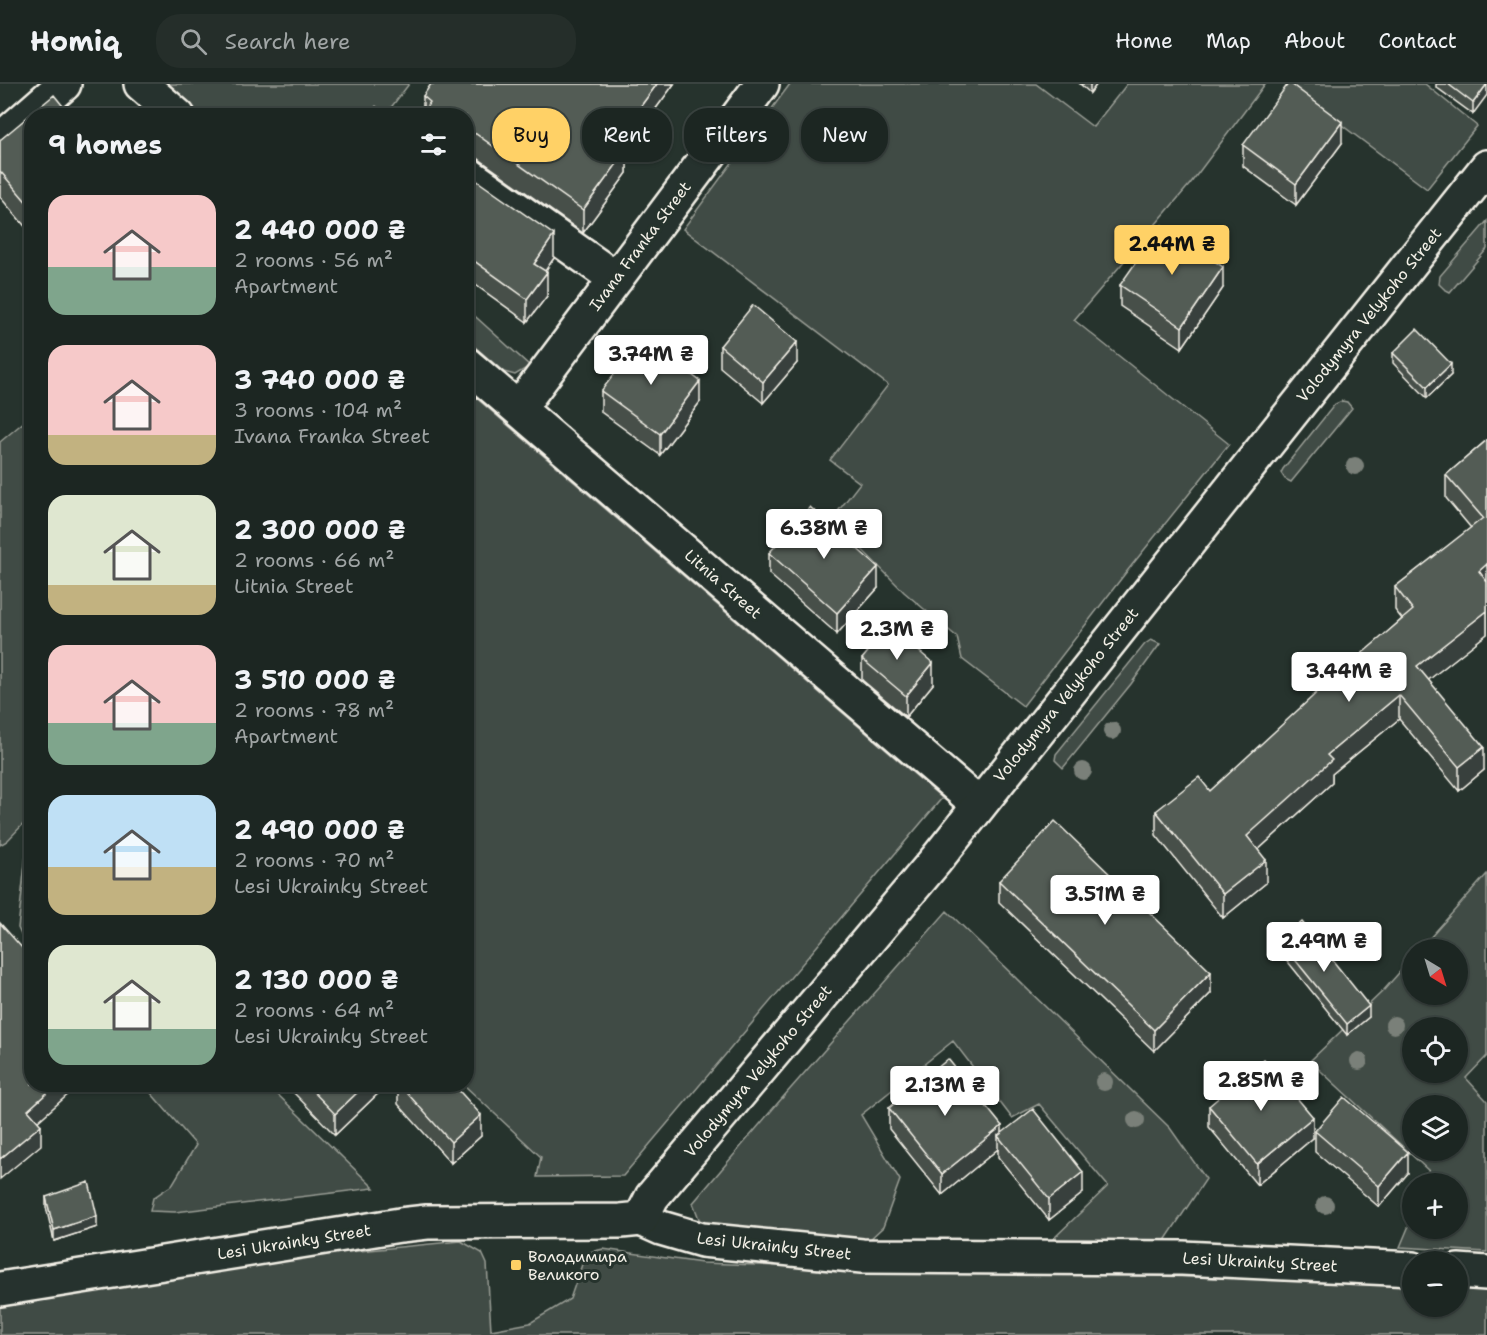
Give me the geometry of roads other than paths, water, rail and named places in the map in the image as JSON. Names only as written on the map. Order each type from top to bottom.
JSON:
[{"type":"street","points":[[37,108],[64,84]]},
{"type":"street","points":[[141,84],[168,108]]},
{"type":"street","name":"Ivana Franka Street","points":[[519,408],[762,84]]},
{"type":"street","points":[[0,140],[24,119]]},
{"type":"street","name":"Volodymyra Velykoho Street","points":[[641,1219],[652,1197],[936,860],[1487,167]]},
{"type":"street","points":[[474,179],[616,279]]},
{"type":"street","name":"Litnia Street","points":[[474,370],[979,805]]},
{"type":"street","name":"Lesi Ukrainky Street","points":[[0,1289],[426,1222],[641,1219],[661,1228],[702,1240],[862,1256],[1182,1258],[1402,1268]]},
{"type":"street","points":[[1468,1272],[1487,1273]]},
{"type":"place","name":"Володимира Великого","points":[[516,1265]]}]
